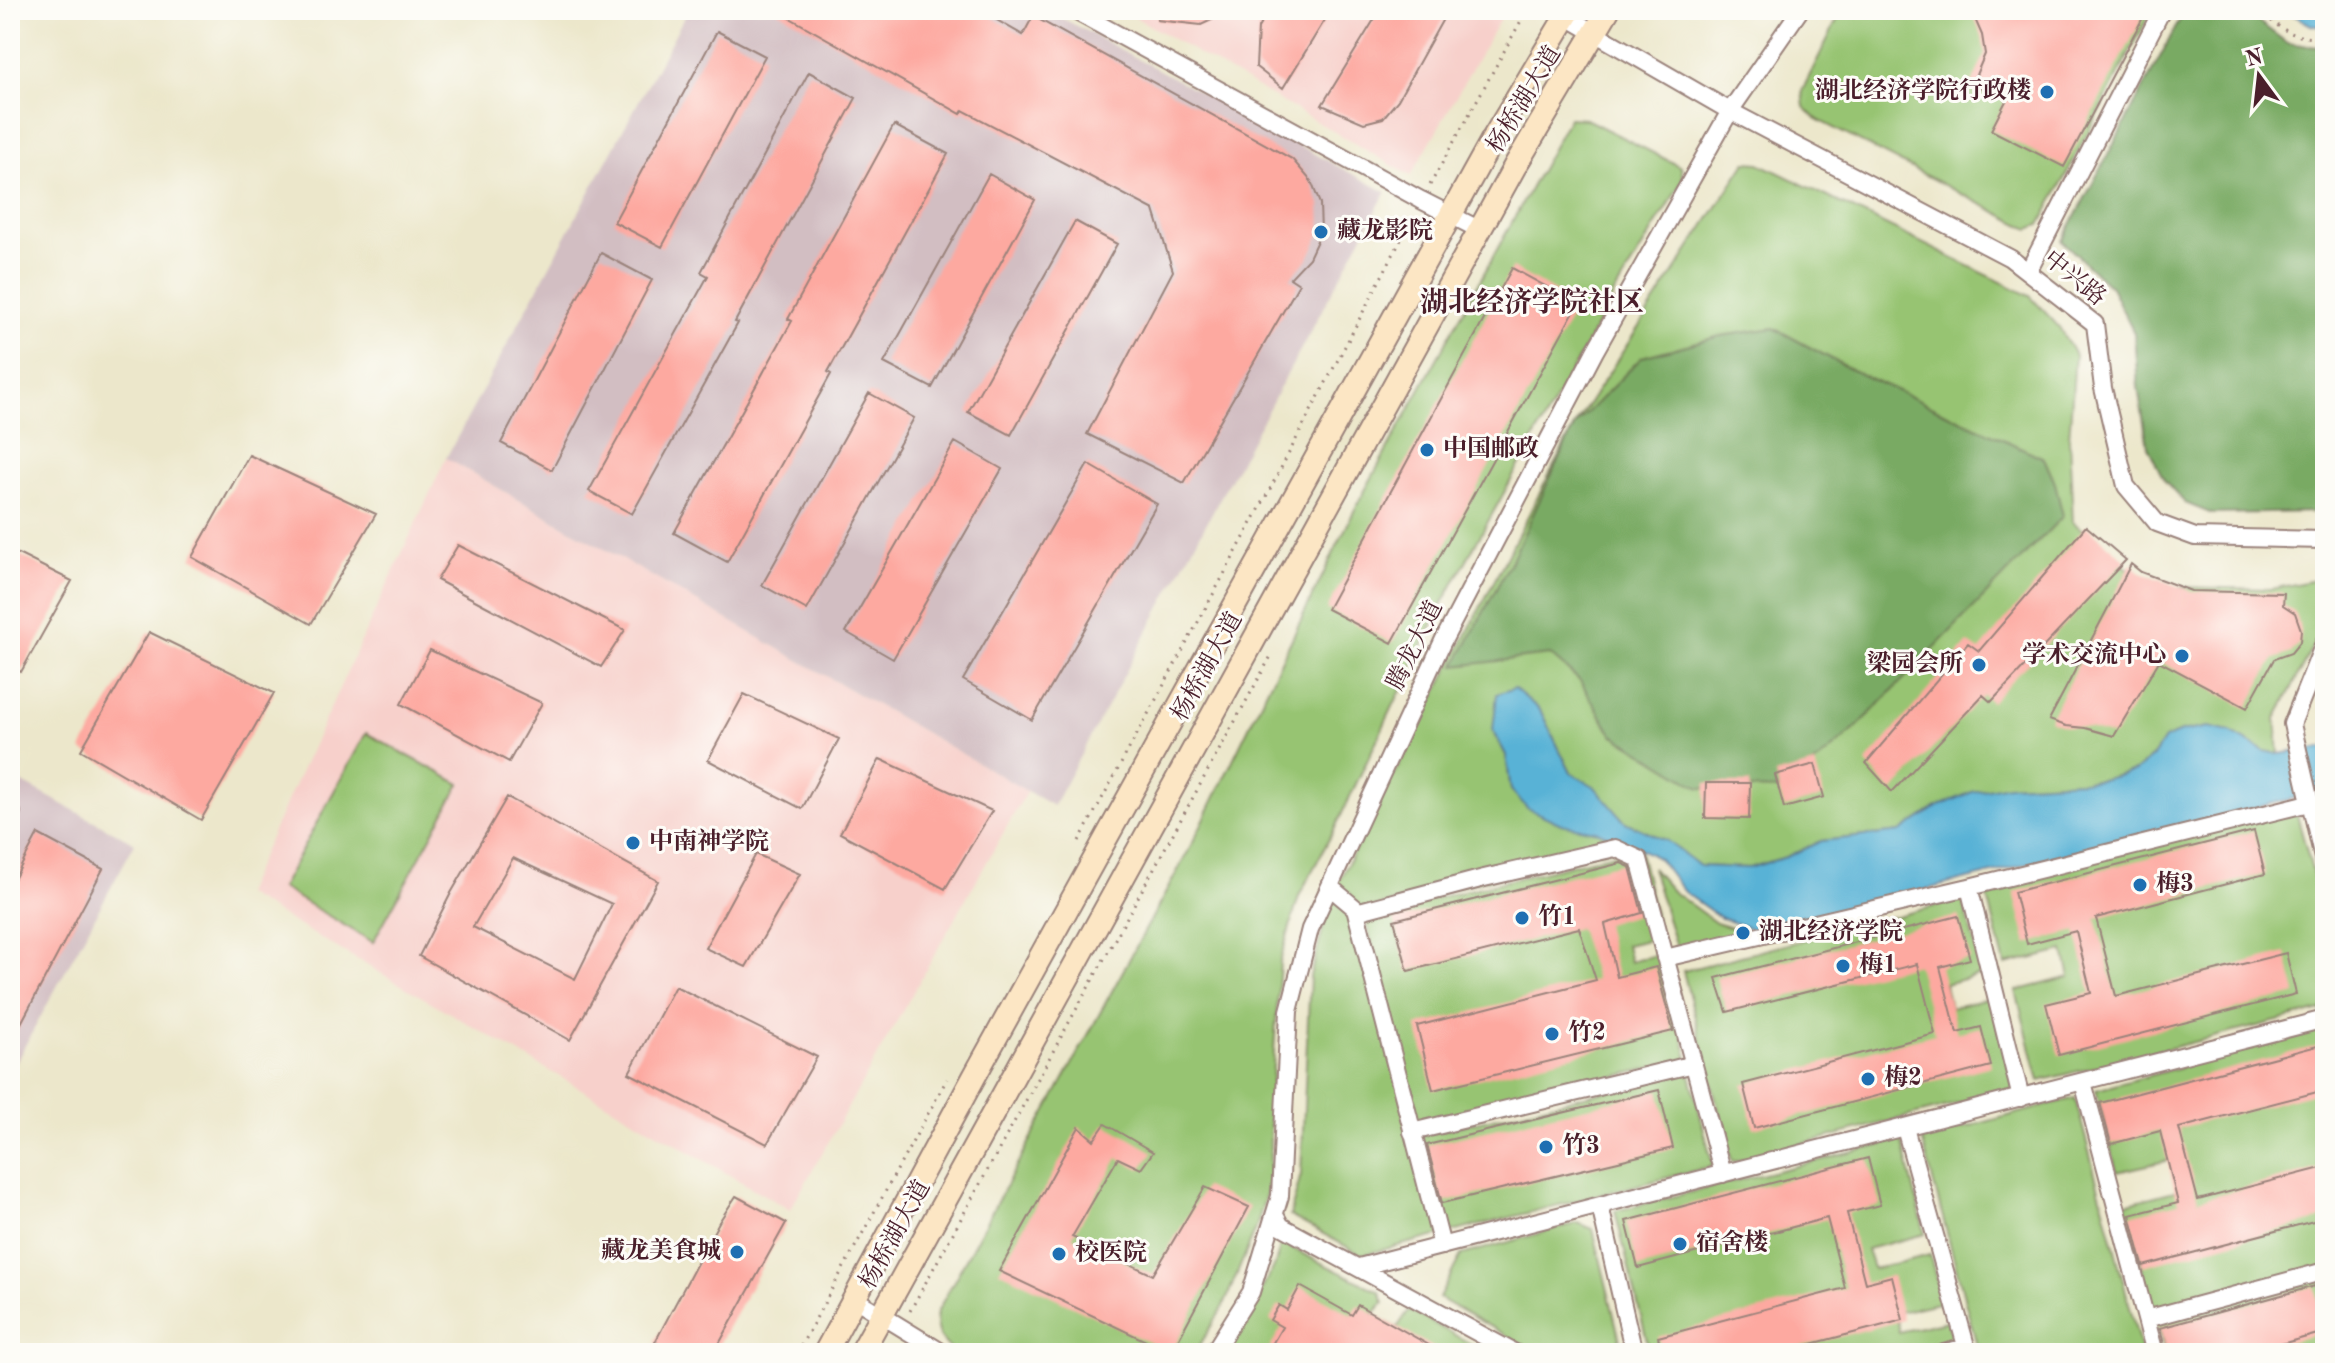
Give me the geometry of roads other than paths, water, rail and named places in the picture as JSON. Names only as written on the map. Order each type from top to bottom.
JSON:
[{"type":"main road","name":"杨桥湖大道","points":[[861,1353],[1515,166],[1608,10]]},
{"type":"main road","name":"杨桥湖大道","points":[[825,1353],[974,1077],[1451,215],[1569,13]]},
{"type":"street","points":[[1073,10],[1480,230]]},
{"type":"street","name":"腾龙大道","points":[[1213,1353],[1251,1292],[1280,1196],[1289,1011],[1310,929],[1443,641],[1595,351],[1730,111],[1800,10]]},
{"type":"street","points":[[2028,272],[2162,10]]},
{"type":"street","name":"中兴路","points":[[1569,13],[1596,33],[1730,111],[2010,258],[2095,324],[2103,388],[2126,486],[2157,523],[2195,537],[2325,540]]},
{"type":"street","points":[[2325,641],[2293,717],[2308,800],[2325,867]]},
{"type":"street","points":[[1665,958],[1969,887],[2308,800]]},
{"type":"street","points":[[1356,912],[1615,848],[1639,859],[1723,1174]]},
{"type":"street","points":[[1330,887],[1355,908],[1442,1246]]},
{"type":"street","points":[[1969,887],[2021,1098]]},
{"type":"street","points":[[1359,1267],[2325,1019]]},
{"type":"street","points":[[1412,1132],[1694,1064]]},
{"type":"street","points":[[2083,1082],[2155,1353]]},
{"type":"street","points":[[1905,1128],[1967,1350],[1944,1353]]},
{"type":"street","points":[[1600,1206],[1634,1353]]},
{"type":"street","points":[[1275,1215],[1281,1226],[1515,1353]]},
{"type":"street","points":[[2146,1319],[2325,1271]]},
{"type":"street","points":[[855,1299],[943,1353]]},
{"type":"water","points":[[2285,10],[2325,10],[2325,28],[2311,25]]},
{"type":"water","points":[[1514,688],[1540,710],[1571,773],[1594,786],[1625,822],[1667,841],[1700,866],[1749,868],[1786,857],[1821,841],[1900,832],[1937,807],[1972,792],[2008,785],[2101,780],[2135,771],[2154,755],[2164,739],[2208,727],[2230,732],[2264,751],[2279,754],[2325,747],[2325,793],[1758,931],[1721,918],[1684,892],[1659,859],[1639,848],[1599,832],[1561,824],[1527,808],[1511,790],[1506,755],[1493,730],[1497,694]]},
{"type":"place","name":"湖北经济学院行政楼","points":[[2047,92]]},
{"type":"place","name":"藏龙影院","points":[[1321,232]]},
{"type":"place","name":"中国邮政","points":[[1427,450]]},
{"type":"place","name":"学术交流中心","points":[[2182,656]]},
{"type":"place","name":"梁园会所","points":[[1979,665]]},
{"type":"place","name":"中南神学院","points":[[633,843]]},
{"type":"place","name":"梅3","points":[[2140,885]]},
{"type":"place","name":"竹1","points":[[1522,918]]},
{"type":"place","name":"湖北经济学院","points":[[1743,933]]},
{"type":"place","name":"梅1","points":[[1843,966]]},
{"type":"place","name":"竹2","points":[[1552,1034]]},
{"type":"place","name":"梅2","points":[[1868,1079]]},
{"type":"place","name":"竹3","points":[[1546,1147]]},
{"type":"place","name":"宿舍楼","points":[[1680,1244]]},
{"type":"place","name":"藏龙美食城","points":[[737,1252]]},
{"type":"place","name":"校医院","points":[[1059,1254]]},
{"type":"district","name":"湖北经济学院社区","points":[[1532,304]]}]
